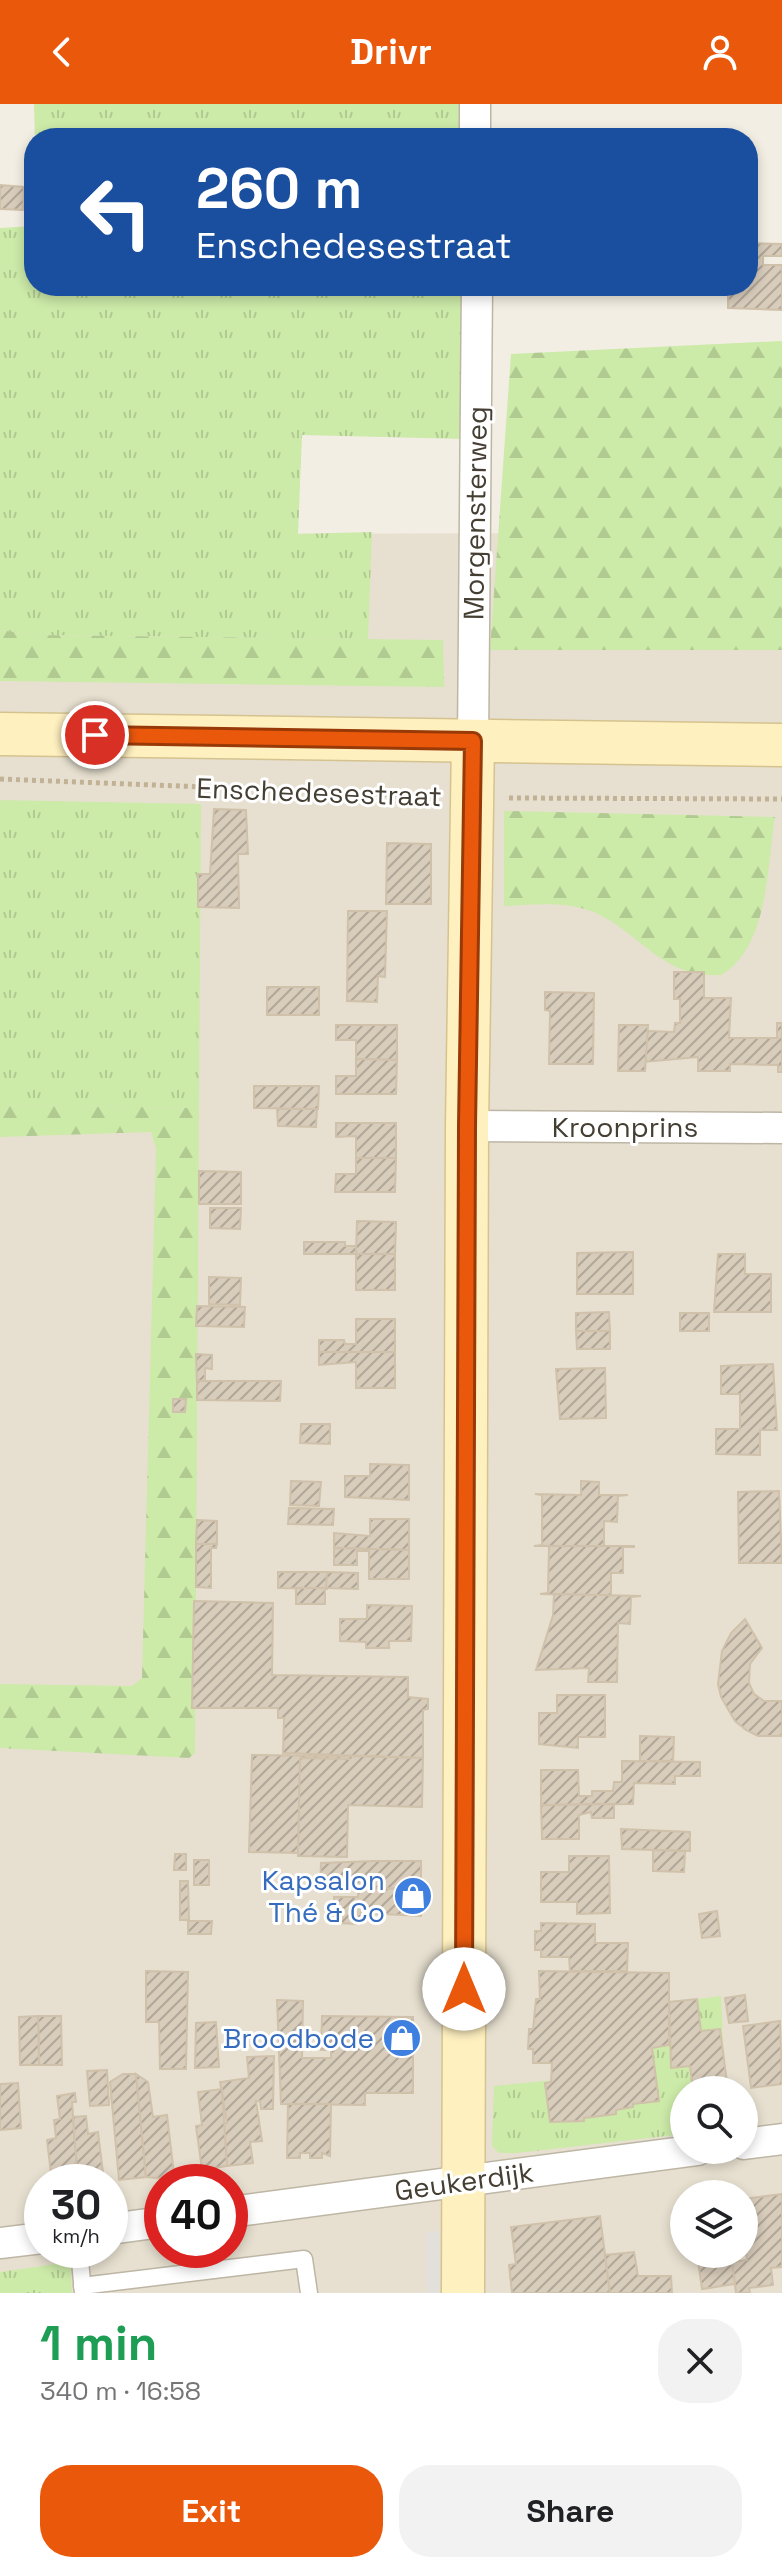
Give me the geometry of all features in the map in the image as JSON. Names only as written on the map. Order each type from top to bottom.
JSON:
[{"type":"street","points":[[475,104],[475,128]]},
{"type":"street","name":"Morgensterweg","points":[[473,741],[477,296]]},
{"type":"street","name":"Enschedesestraat","points":[[0,734],[782,745]]},
{"type":"street","points":[[463,2293],[467,1126],[473,741]]},
{"type":"street","name":"Kroonprins","points":[[467,1126],[782,1128]]},
{"type":"street","points":[[758,2142],[782,2139]]},
{"type":"street","name":"Geukerdijk","points":[[248,2210],[670,2154]]},
{"type":"street","points":[[0,2243],[24,2240]]},
{"type":"lane","points":[[81,2268],[83,2290],[304,2259],[309,2293]]},
{"type":"path","name":"Enschedesestraat","points":[[0,779],[473,798],[782,799]]},
{"type":"shaded area","points":[[782,533],[782,2293],[0,2293],[0,534]]},
{"type":"shaded area","points":[[427,2231],[448,2232],[448,2293],[427,2293]]},
{"type":"green space","points":[[34,104],[461,104],[462,128],[35,128]]},
{"type":"green space","points":[[24,227],[24,296],[463,296],[465,439],[302,435],[298,534],[372,532],[368,639],[36,635],[0,630],[0,228]]},
{"type":"green space","points":[[782,341],[782,650],[490,650],[511,354]]},
{"type":"green space","points":[[0,630],[36,635],[443,640],[444,687],[0,681]]},
{"type":"green space","points":[[0,800],[201,804],[199,1108],[0,1105]]},
{"type":"green space","points":[[504,811],[775,817],[763,904],[749,946],[737,962],[721,975],[701,974],[668,963],[613,922],[585,909],[550,904],[504,906]]},
{"type":"green space","points":[[0,1105],[199,1108],[195,1753],[189,1758],[0,1748],[0,1684],[132,1686],[142,1678],[156,1148],[151,1132],[0,1137]]},
{"type":"green space","points":[[721,1996],[724,2076],[670,2076],[670,2136],[499,2153],[492,2146],[494,2086],[575,2078],[595,2012]]},
{"type":"green space","points":[[28,2268],[70,2268],[72,2293],[0,2293],[0,2272]]},
{"type":"building","points":[[0,185],[24,187],[23,210],[0,209]]},
{"type":"building","points":[[758,243],[782,244],[782,256],[763,256],[763,265],[782,265],[782,310],[728,308],[728,296],[758,296]]},
{"type":"building","points":[[214,809],[246,810],[248,854],[238,854],[239,908],[198,907],[198,874],[210,874]]},
{"type":"building","points":[[387,843],[431,844],[431,904],[386,904]]},
{"type":"building","points":[[348,911],[387,911],[385,977],[378,976],[377,1002],[347,1001]]},
{"type":"building","points":[[674,972],[704,972],[704,998],[731,998],[729,1038],[777,1038],[777,1023],[782,1023],[782,1072],[778,1072],[778,1065],[730,1064],[730,1071],[698,1071],[698,1057],[644,1062],[648,1031],[674,1032],[675,1023],[680,1023],[680,999],[674,999]]},
{"type":"building","points":[[267,987],[319,987],[319,1015],[267,1015]]},
{"type":"building","points":[[545,992],[594,993],[593,1064],[549,1064],[550,1011],[545,1010]]},
{"type":"building","points":[[336,1025],[397,1025],[397,1060],[356,1059],[356,1040],[336,1040]]},
{"type":"building","points":[[619,1025],[648,1025],[645,1071],[618,1071]]},
{"type":"building","points":[[356,1059],[397,1060],[396,1094],[336,1094],[336,1076],[356,1076]]},
{"type":"building","points":[[254,1086],[319,1086],[318,1109],[254,1108]]},
{"type":"building","points":[[277,1109],[317,1109],[316,1127],[278,1126]]},
{"type":"building","points":[[336,1123],[396,1123],[396,1158],[356,1158],[356,1136],[336,1137]]},
{"type":"building","points":[[356,1158],[396,1158],[395,1192],[335,1192],[336,1174],[356,1174]]},
{"type":"building","points":[[199,1171],[241,1172],[241,1204],[199,1204]]},
{"type":"building","points":[[210,1208],[241,1208],[240,1229],[210,1228]]},
{"type":"building","points":[[357,1221],[396,1222],[395,1254],[356,1254]]},
{"type":"building","points":[[304,1242],[345,1242],[345,1246],[356,1246],[356,1254],[304,1254]]},
{"type":"building","points":[[633,1252],[633,1294],[577,1294],[577,1253]]},
{"type":"building","points":[[356,1254],[395,1254],[395,1290],[356,1290]]},
{"type":"building","points":[[718,1254],[745,1254],[745,1274],[771,1274],[771,1312],[714,1312]]},
{"type":"building","points":[[209,1277],[241,1278],[240,1305],[209,1304]]},
{"type":"building","points":[[197,1306],[245,1307],[244,1327],[196,1326]]},
{"type":"building","points":[[609,1312],[610,1331],[576,1331],[576,1313]]},
{"type":"building","points":[[680,1313],[709,1313],[709,1331],[680,1331]]},
{"type":"building","points":[[356,1319],[395,1319],[395,1352],[319,1352],[319,1340],[344,1340],[345,1344],[356,1344]]},
{"type":"building","points":[[576,1331],[610,1331],[610,1349],[577,1349]]},
{"type":"building","points":[[319,1352],[395,1352],[395,1388],[356,1388],[356,1362],[319,1365]]},
{"type":"building","points":[[196,1354],[212,1355],[212,1369],[205,1368],[205,1381],[197,1384]]},
{"type":"building","points":[[773,1364],[777,1430],[760,1430],[760,1455],[716,1454],[716,1429],[740,1429],[740,1394],[721,1394],[721,1366]]},
{"type":"building","points":[[605,1368],[606,1418],[560,1419],[556,1369]]},
{"type":"building","points":[[197,1381],[281,1381],[280,1401],[197,1400]]},
{"type":"building","points":[[173,1399],[186,1399],[185,1412],[173,1412]]},
{"type":"building","points":[[301,1424],[330,1424],[330,1444],[300,1443]]},
{"type":"building","points":[[370,1464],[409,1465],[409,1500],[345,1497],[345,1476],[370,1476]]},
{"type":"building","points":[[291,1481],[321,1482],[319,1506],[290,1505]]},
{"type":"building","points":[[581,1481],[599,1482],[599,1495],[628,1495],[618,1496],[617,1522],[604,1521],[604,1546],[534,1546],[542,1545],[542,1495],[535,1494],[581,1495]]},
{"type":"building","points":[[779,1491],[782,1563],[739,1563],[738,1492]]},
{"type":"building","points":[[289,1508],[334,1509],[333,1525],[288,1524]]},
{"type":"building","points":[[370,1519],[409,1519],[409,1550],[334,1548],[334,1533],[370,1536]]},
{"type":"building","points":[[197,1520],[217,1521],[217,1544],[196,1544]]},
{"type":"building","points":[[196,1544],[217,1544],[216,1548],[211,1548],[211,1588],[196,1587]]},
{"type":"building","points":[[549,1546],[634,1547],[623,1547],[623,1573],[611,1573],[611,1596],[540,1594],[548,1593]]},
{"type":"building","points":[[334,1548],[409,1550],[409,1579],[369,1579],[369,1551],[357,1551],[357,1565],[334,1565]]},
{"type":"building","points":[[278,1572],[327,1572],[327,1589],[278,1588]]},
{"type":"building","points":[[327,1572],[358,1573],[358,1589],[326,1588]]},
{"type":"building","points":[[296,1588],[325,1588],[325,1604],[296,1604]]},
{"type":"building","points":[[554,1594],[641,1596],[631,1597],[630,1624],[618,1623],[617,1682],[588,1682],[589,1668],[536,1670],[553,1615]]},
{"type":"building","points":[[194,1601],[273,1603],[272,1675],[408,1677],[408,1697],[428,1699],[428,1709],[423,1710],[423,1758],[283,1753],[284,1718],[278,1718],[278,1708],[192,1708]]},
{"type":"building","points":[[367,1605],[412,1606],[411,1641],[389,1641],[389,1648],[366,1648],[366,1642],[340,1641],[340,1619],[367,1619]]},
{"type":"building","points":[[745,1619],[762,1648],[750,1664],[749,1683],[754,1694],[764,1701],[782,1701],[782,1736],[758,1736],[746,1730],[735,1721],[721,1697],[718,1684],[722,1651],[731,1633]]},
{"type":"building","points":[[557,1695],[605,1695],[605,1737],[578,1737],[578,1748],[539,1744],[539,1713],[557,1713]]},
{"type":"building","points":[[640,1736],[674,1737],[673,1761],[640,1761]]},
{"type":"building","points":[[252,1755],[349,1756],[349,1759],[300,1758],[299,1853],[249,1852]]},
{"type":"building","points":[[349,1756],[423,1758],[422,1807],[348,1805],[347,1857],[298,1856],[300,1758],[349,1759]]},
{"type":"building","points":[[622,1761],[700,1762],[700,1776],[675,1776],[675,1784],[634,1783],[633,1804],[541,1805],[541,1770],[578,1770],[579,1796],[592,1796],[592,1791],[613,1791],[614,1782],[622,1782]]},
{"type":"building","points":[[614,1804],[614,1818],[592,1818],[591,1812],[579,1815],[579,1839],[542,1839],[541,1805]]},
{"type":"building","points":[[621,1829],[690,1832],[690,1851],[622,1849]]},
{"type":"building","points":[[653,1850],[685,1851],[684,1872],[653,1871]]},
{"type":"building","points":[[175,1854],[186,1854],[186,1870],[174,1870]]},
{"type":"building","points":[[569,1856],[609,1856],[610,1913],[577,1914],[577,1902],[541,1902],[541,1872],[569,1872]]},
{"type":"building","points":[[194,1860],[209,1860],[209,1885],[194,1885]]},
{"type":"building","points":[[421,1861],[421,1889],[320,1888],[321,1863]]},
{"type":"building","points":[[180,1881],[188,1881],[189,1920],[180,1920]]},
{"type":"building","points":[[358,1888],[421,1889],[421,1916],[361,1913],[361,1924],[334,1923],[334,1897],[358,1897]]},
{"type":"building","points":[[717,1911],[720,1936],[702,1938],[699,1914]]},
{"type":"building","points":[[188,1921],[212,1921],[211,1934],[188,1934]]},
{"type":"building","points":[[541,1923],[595,1924],[595,1943],[628,1943],[627,1971],[570,1971],[569,1957],[541,1957],[541,1950],[535,1950],[535,1931],[541,1931]]},
{"type":"building","points":[[146,1971],[188,1972],[186,2069],[160,2069],[159,2022],[146,2022]]},
{"type":"building","points":[[539,1971],[669,1973],[669,2045],[652,2048],[659,2101],[633,2104],[633,2107],[616,2110],[616,2114],[584,2118],[584,2121],[550,2122],[545,2083],[551,2082],[552,2063],[533,2063],[533,2049],[528,2049],[536,1999],[540,1999]]},
{"type":"building","points":[[745,1995],[748,2021],[729,2023],[725,1998]]},
{"type":"building","points":[[697,1999],[701,2031],[720,2029],[726,2076],[691,2076],[690,2066],[671,2068],[669,2002]]},
{"type":"building","points":[[277,2000],[303,2001],[302,2058],[331,2058],[331,2050],[321,2050],[322,2016],[413,2017],[413,2093],[365,2093],[365,2105],[281,2104]]},
{"type":"building","points":[[38,2016],[61,2016],[62,2065],[39,2065]]},
{"type":"building","points":[[38,2016],[39,2065],[20,2065],[19,2017]]},
{"type":"building","points":[[780,2021],[782,2084],[758,2087],[758,2076],[749,2076],[743,2026]]},
{"type":"building","points":[[216,2022],[219,2067],[195,2068],[196,2023]]},
{"type":"building","points":[[274,2056],[273,2109],[261,2109],[260,2101],[256,2101],[262,2141],[250,2142],[253,2163],[227,2164],[222,2123],[227,2123],[220,2082],[249,2078],[247,2057]]},
{"type":"building","points":[[107,2070],[109,2105],[90,2106],[87,2071]]},
{"type":"building","points":[[123,2074],[136,2074],[144,2177],[128,2179],[128,2164],[118,2164],[110,2082]]},
{"type":"building","points":[[136,2074],[148,2082],[153,2117],[167,2115],[173,2164],[145,2164]]},
{"type":"building","points":[[18,2083],[21,2128],[0,2130],[0,2084]]},
{"type":"building","points":[[222,2089],[227,2164],[201,2164],[196,2126],[202,2125],[198,2092]]},
{"type":"building","points":[[75,2093],[76,2102],[72,2102],[77,2164],[50,2164],[47,2140],[56,2138],[54,2120],[60,2119],[57,2096]]},
{"type":"building","points":[[288,2104],[331,2104],[330,2156],[322,2153],[322,2158],[310,2158],[310,2153],[300,2153],[300,2158],[287,2158]]},
{"type":"building","points":[[86,2116],[88,2134],[98,2132],[102,2164],[77,2164],[73,2117]]},
{"type":"building","points":[[782,2194],[782,2267],[771,2268],[773,2285],[749,2288],[750,2293],[736,2293],[733,2268],[758,2268],[758,2197]]},
{"type":"building","points":[[600,2216],[610,2293],[512,2293],[509,2265],[516,2264],[511,2227]]},
{"type":"building","points":[[634,2252],[638,2276],[671,2276],[672,2293],[610,2293],[605,2255]]},
{"type":"building","points":[[699,2268],[733,2268],[735,2284],[702,2289]]},
{"type":"place","name":"Kapsalon Thé & Co","points":[[413,1896]]},
{"type":"place","name":"Broodbode","points":[[402,2038]]},
{"type":"route","points":[[95,735],[473,741],[467,1126],[464,1989]]}]
